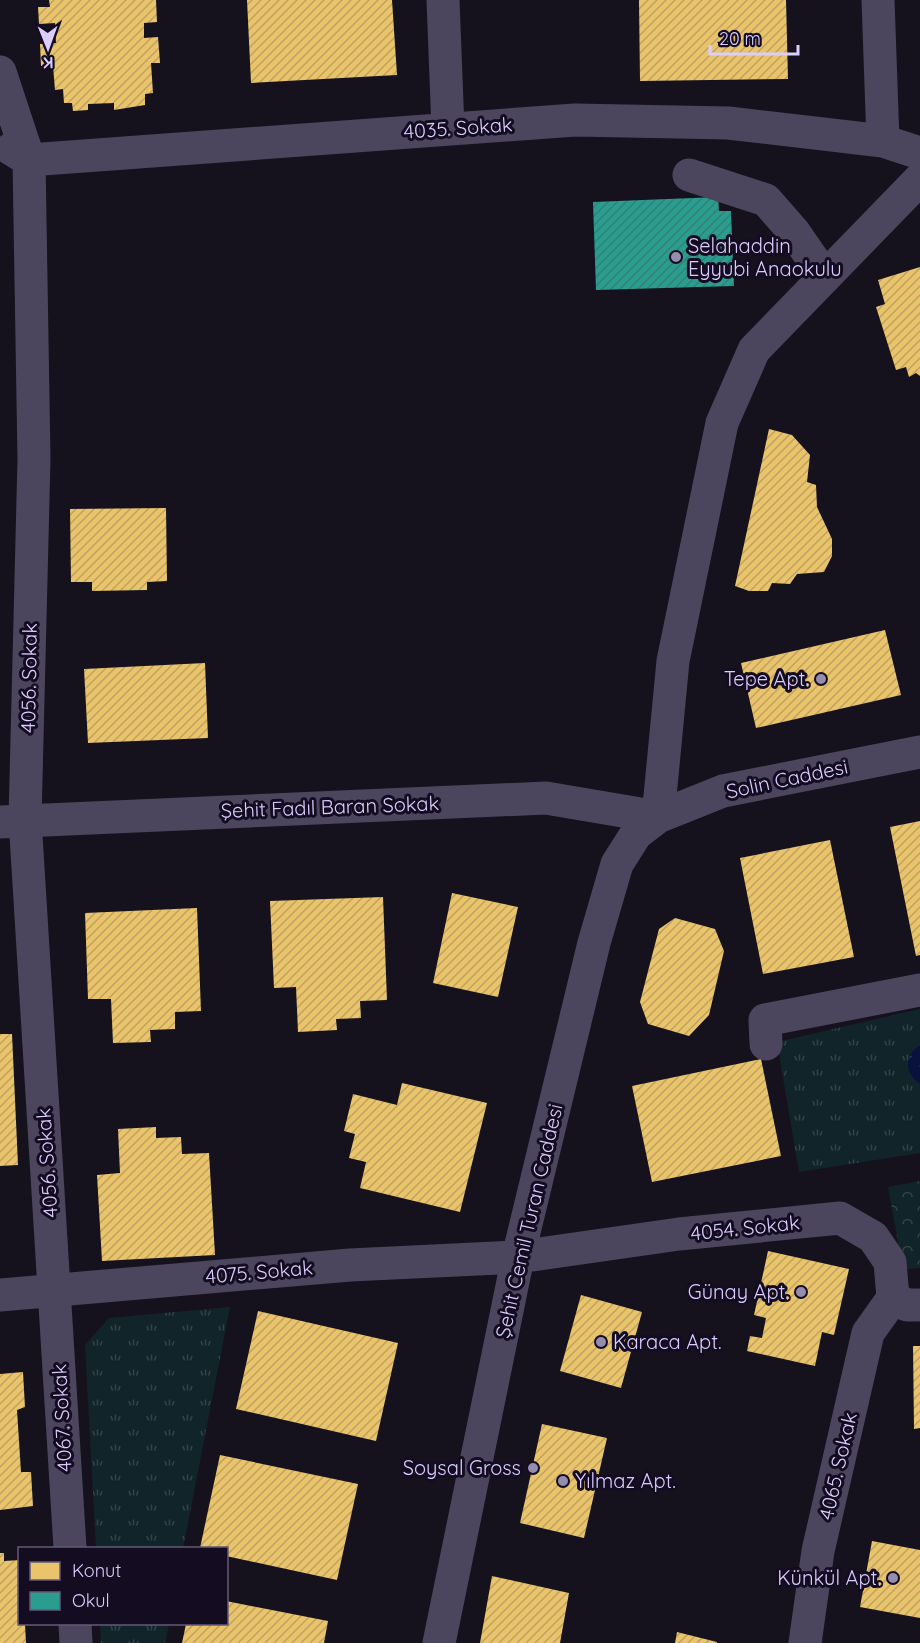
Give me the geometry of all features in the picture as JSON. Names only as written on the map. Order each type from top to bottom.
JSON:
[{"type":"street","points":[[442,0],[448,129]]},
{"type":"street","points":[[878,0],[883,141]]},
{"type":"street","name":"4056. Sokak","points":[[0,72],[29,160],[34,459],[13,820],[55,1288]]},
{"type":"street","name":"4035. Sokak","points":[[29,160],[575,120],[728,123],[883,141],[920,153]]},
{"type":"street","points":[[0,142],[29,160]]},
{"type":"street","points":[[689,175],[766,200],[794,232],[825,277]]},
{"type":"street","points":[[658,817],[673,661],[722,423],[754,350],[920,179]]},
{"type":"street","name":"Solin Caddesi","points":[[658,817],[723,791],[920,752]]},
{"type":"street","name":"Şehit Fadıl Baran Sokak","points":[[13,820],[546,798],[658,817]]},
{"type":"street","name":"Şehit Cemil Turan Caddesi","points":[[439,1643],[518,1257],[594,943],[617,864],[636,834],[658,817]]},
{"type":"street","points":[[766,1044],[765,1020],[920,990]]},
{"type":"street","name":"4054. Sokak","points":[[518,1257],[679,1234],[840,1218],[873,1237],[890,1262],[907,1301]]},
{"type":"street","name":"4075. Sokak","points":[[0,1295],[55,1288],[350,1265],[518,1257]]},
{"type":"street","name":"4067. Sokak","points":[[55,1288],[70,1547]]},
{"type":"street","name":"4065. Sokak","points":[[805,1643],[818,1551],[868,1333],[907,1301]]},
{"type":"street","points":[[75,1625],[76,1643]]},
{"type":"green space","points":[[920,1009],[920,1153],[799,1172],[777,1042]]},
{"type":"green space","points":[[920,1181],[920,1268],[903,1269],[888,1187]]},
{"type":"green space","points":[[230,1307],[183,1547],[96,1547],[85,1345],[109,1318]]},
{"type":"green space","points":[[100,1625],[169,1625],[165,1643],[101,1643]]},
{"type":"water","points":[[920,1045],[920,1084],[911,1075],[908,1064],[911,1054]]},
{"type":"building: Konut","points":[[49,0],[156,0],[157,22],[144,23],[144,38],[158,37],[160,63],[151,63],[153,93],[145,94],[145,105],[114,110],[114,103],[88,104],[88,110],[73,111],[72,103],[64,103],[63,89],[55,90],[53,66],[41,66],[40,44],[56,43],[55,23],[39,24],[38,7],[50,7]]},
{"type":"building: Konut","points":[[247,0],[392,0],[397,75],[251,83]]},
{"type":"building: Konut","points":[[639,0],[786,0],[788,79],[640,81]]},
{"type":"building: Konut","points":[[920,267],[920,376],[916,373],[909,377],[906,367],[896,370],[876,307],[885,304],[878,280]]},
{"type":"building: Konut","points":[[769,429],[792,435],[810,455],[807,482],[816,485],[817,507],[832,539],[832,556],[824,572],[797,574],[790,584],[772,583],[768,591],[749,591],[735,586]]},
{"type":"building: Konut","points":[[166,508],[167,581],[147,582],[147,590],[92,591],[92,582],[71,582],[70,509]]},
{"type":"building: Konut","name":"Tepe Apt.","points":[[885,630],[901,695],[756,728],[741,663]]},
{"type":"building: Konut","points":[[205,663],[208,738],[88,743],[84,669]]},
{"type":"building: Konut","points":[[920,821],[920,955],[916,956],[890,827]]},
{"type":"building: Konut","points":[[830,840],[854,957],[763,974],[740,858]]},
{"type":"building: Konut","points":[[452,893],[518,907],[498,997],[433,983]]},
{"type":"building: Konut","points":[[383,897],[387,1000],[360,1001],[361,1018],[336,1019],[337,1030],[298,1032],[296,987],[274,988],[270,901]]},
{"type":"building: Konut","points":[[197,908],[201,1011],[175,1012],[175,1029],[150,1030],[151,1042],[113,1043],[111,999],[88,999],[85,913]]},
{"type":"building: Konut","points":[[675,918],[715,929],[724,951],[709,1015],[689,1036],[648,1024],[640,1002],[659,929]]},
{"type":"building: Konut","points":[[0,1034],[12,1034],[18,1165],[0,1166]]},
{"type":"building: Konut","points":[[761,1059],[781,1156],[652,1182],[632,1086]]},
{"type":"building: Konut","points":[[402,1083],[487,1103],[460,1212],[360,1188],[366,1162],[349,1158],[355,1134],[344,1131],[353,1094],[397,1105]]},
{"type":"building: Konut","points":[[156,1127],[156,1138],[181,1137],[182,1154],[209,1153],[215,1255],[102,1261],[97,1175],[120,1173],[118,1129]]},
{"type":"building: Konut","name":"Günay Apt.","points":[[768,1251],[849,1269],[834,1335],[822,1332],[815,1366],[747,1351],[750,1336],[762,1338],[766,1318],[754,1315]]},
{"type":"building: Konut","name":"Karaca Apt.","points":[[581,1295],[642,1312],[621,1388],[560,1371]]},
{"type":"building: Konut","points":[[258,1311],[398,1343],[376,1441],[236,1409]]},
{"type":"building: Konut","points":[[913,1346],[920,1346],[920,1428],[914,1429]]},
{"type":"building: Konut","points":[[23,1372],[25,1407],[17,1410],[21,1472],[31,1472],[33,1506],[0,1510],[0,1374]]},
{"type":"building: Konut","name":"Yılmaz Apt.","points":[[542,1424],[607,1438],[584,1538],[520,1523]]},
{"type":"building: Konut","points":[[220,1455],[358,1484],[337,1580],[228,1556],[228,1547],[200,1547]]},
{"type":"building: Konut","name":"Künkül Apt.","points":[[872,1541],[920,1550],[920,1618],[860,1607]]},
{"type":"building: Konut","points":[[0,1553],[4,1553],[4,1561],[18,1560],[18,1625],[25,1625],[26,1643],[0,1643]]},
{"type":"building: Konut","points":[[492,1576],[569,1593],[560,1643],[480,1643]]},
{"type":"building: Konut","points":[[228,1601],[328,1621],[324,1643],[182,1643],[186,1625],[228,1625]]},
{"type":"building: Konut","points":[[677,1632],[717,1642],[717,1643],[675,1643]]},
{"type":"building: Okul","points":[[718,197],[719,211],[731,211],[734,286],[596,290],[593,202]]},
{"type":"place","name":"Selahaddin Eyyubi Anaokulu","points":[[676,257]]},
{"type":"place","name":"Tepe Apt.","points":[[821,679]]},
{"type":"place","name":"Günay Apt.","points":[[801,1292]]},
{"type":"place","name":"Karaca Apt.","points":[[601,1342]]},
{"type":"place","name":"Soysal Gross","points":[[533,1468]]},
{"type":"place","name":"Yılmaz Apt.","points":[[563,1481]]},
{"type":"place","name":"Künkül Apt.","points":[[893,1578]]}]
